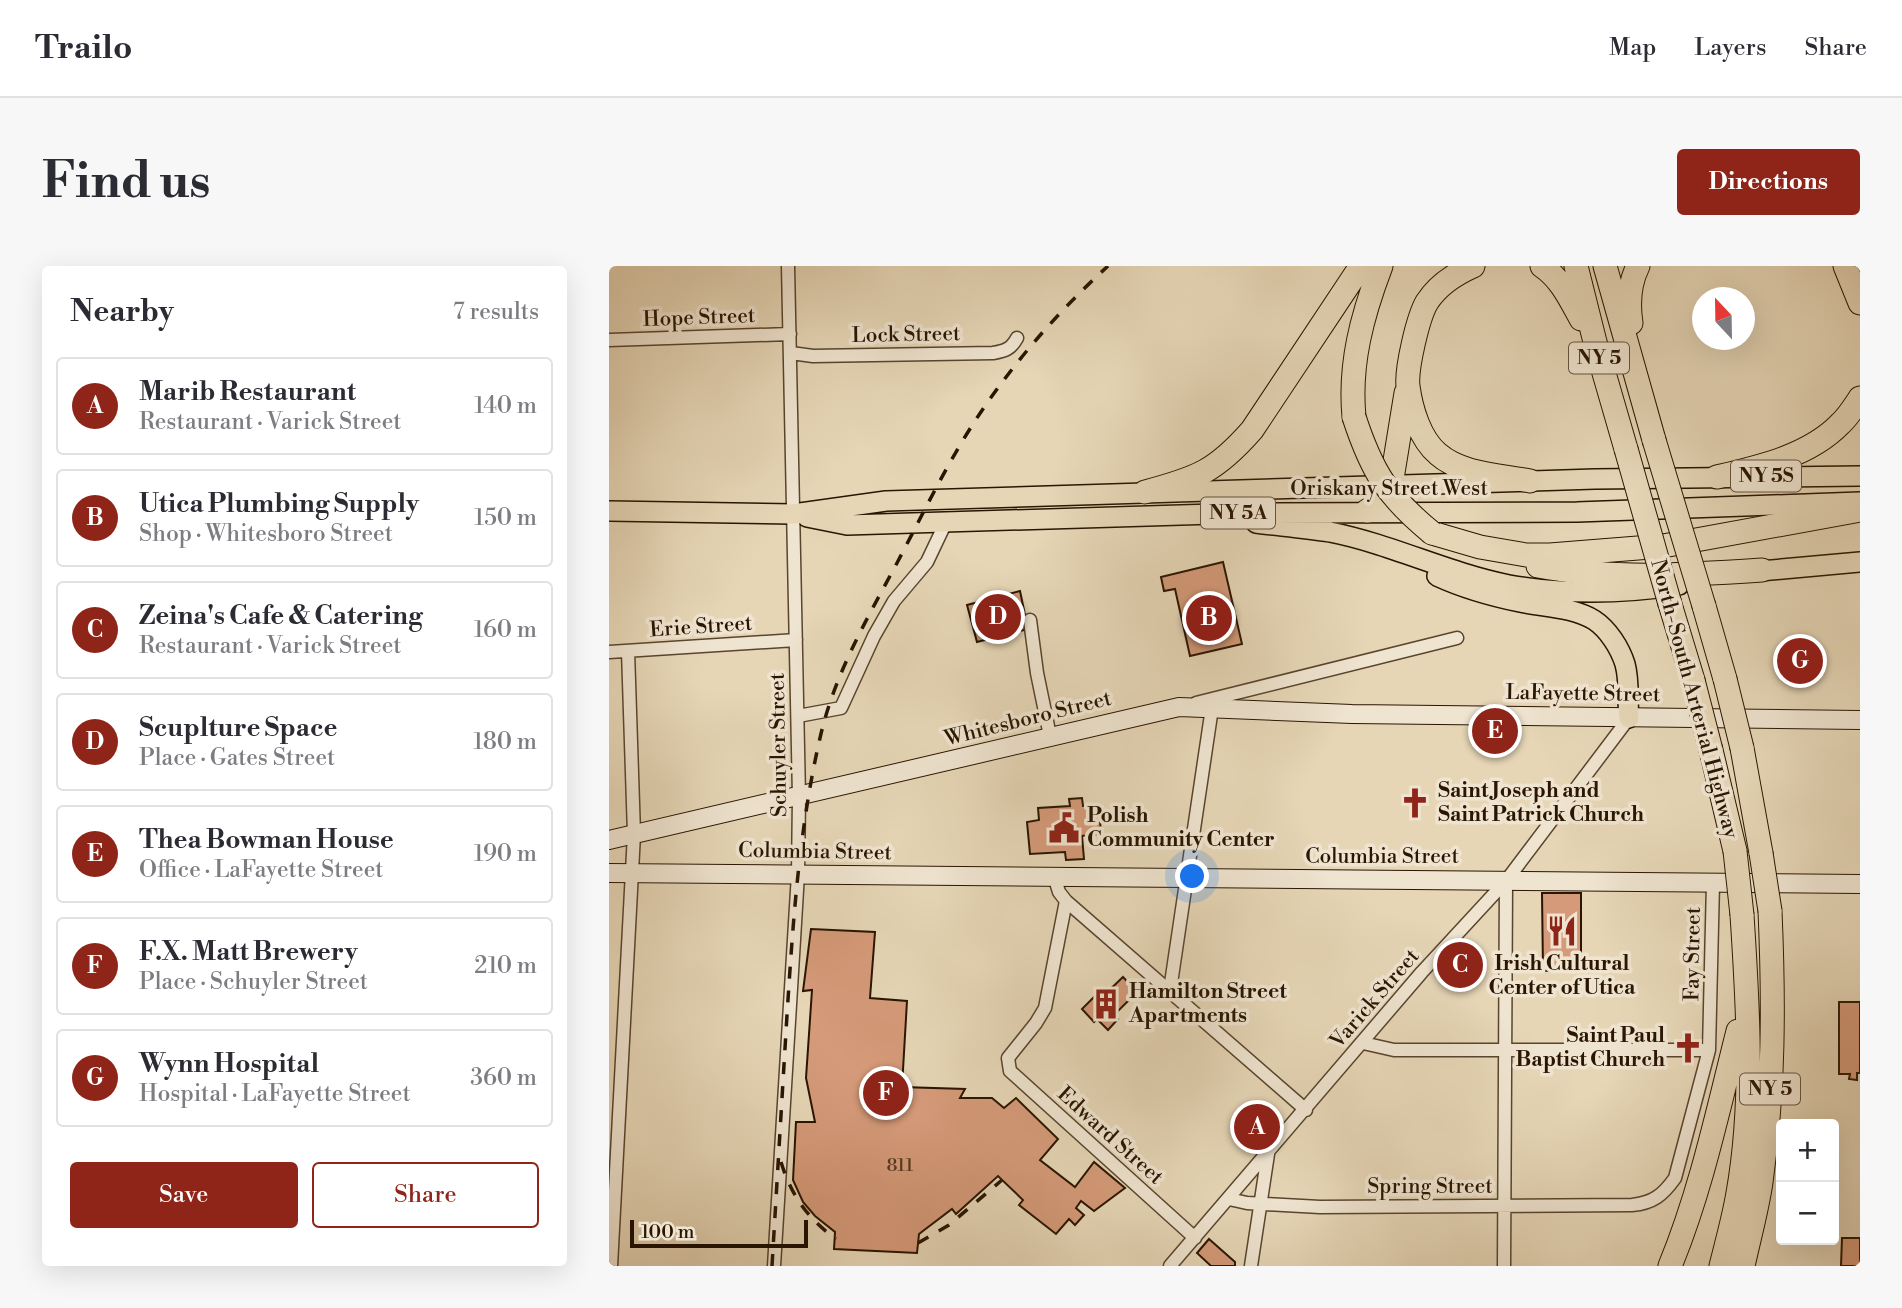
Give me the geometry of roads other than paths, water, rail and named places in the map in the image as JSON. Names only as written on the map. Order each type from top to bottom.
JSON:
[{"type":"highway","points":[[1145,492],[1182,482],[1213,468],[1231,454],[1252,430],[1361,266]]},
{"type":"highway","points":[[1381,266],[1365,308],[1354,358],[1354,417],[1366,454],[1380,480],[1408,513],[1433,533],[1467,551],[1547,568],[1622,576],[1762,570]]},
{"type":"highway","points":[[1367,511],[1384,500],[1391,485],[1418,327],[1426,303],[1452,276],[1473,266]]},
{"type":"highway","points":[[1542,266],[1562,285],[1595,342]]},
{"type":"highway","name":"North-South Arterial Highway","points":[[1576,266],[1595,342],[1693,680],[1735,851],[1747,994],[1747,1098],[1738,1192],[1721,1266]]},
{"type":"highway","name":"North-South Arterial Highway","points":[[1605,266],[1725,679],[1742,748],[1770,911],[1774,1017],[1772,1072],[1761,1184],[1743,1266]]},
{"type":"highway","points":[[1638,266],[1633,277],[1629,310],[1638,382]]},
{"type":"highway","points":[[1851,276],[1860,303]]},
{"type":"highway","points":[[1408,383],[1413,411],[1428,442],[1437,453],[1452,464],[1471,470],[1530,481]]},
{"type":"highway","points":[[1717,477],[1752,469],[1806,449],[1828,436],[1842,423],[1860,398]]},
{"type":"highway","points":[[1433,533],[1480,547],[1526,555],[1550,555],[1663,546],[1860,510]]},
{"type":"highway","points":[[1676,1266],[1681,1240],[1720,1107],[1747,994]]},
{"type":"highway","points":[[1670,1266],[1681,1240]]},
{"type":"main road","name":"Oriskany Street West","points":[[609,510],[793,514],[886,501],[1530,481],[1860,476]]},
{"type":"main road","name":"Oriskany Street West","points":[[793,514],[847,525],[1196,514],[1367,511],[1577,512],[1860,502]]},
{"type":"main road","points":[[1196,514],[1331,533],[1468,575],[1509,585],[1564,591],[1612,592],[1676,586],[1762,570],[1860,562]]},
{"type":"main road","points":[[1397,552],[1421,569],[1461,587],[1580,614],[1594,621],[1611,639],[1624,662],[1629,684],[1629,718]]},
{"type":"street","name":"Schuyler Street","points":[[774,1266],[798,874],[799,716],[788,266]]},
{"type":"street","name":"Hope Street","points":[[609,340],[790,334]]},
{"type":"street","name":"Lock Street","points":[[791,353],[813,356],[993,353],[1012,346],[1017,338]]},
{"type":"street","points":[[799,716],[841,708],[874,636],[894,601],[927,562],[946,522]]},
{"type":"street","points":[[1030,620],[1037,673],[1050,736]]},
{"type":"street","name":"Whitesboro Street","points":[[609,840],[1179,707],[1457,638]]},
{"type":"street","name":"Erie Street","points":[[609,652],[796,640]]},
{"type":"street","points":[[611,1266],[633,873],[628,651]]},
{"type":"street","name":"LaFayette Street","points":[[1179,707],[1365,714],[1860,720]]},
{"type":"street","points":[[1170,990],[1212,708]]},
{"type":"street","name":"Varick Street","points":[[1170,1266],[1422,972],[1506,881],[1629,718]]},
{"type":"street","name":"Columbia Street","points":[[609,873],[1860,884]]},
{"type":"street","points":[[1053,876],[1066,901],[1306,1110]]},
{"type":"street","points":[[1504,1266],[1506,881]]},
{"type":"street","name":"Fay Street","points":[[1632,1205],[1655,1200],[1675,1178],[1709,1050],[1713,883]]},
{"type":"street","name":"Edward Street","points":[[1066,901],[1045,1007],[1036,1023],[1007,1059],[1010,1072],[1195,1238]]},
{"type":"street","points":[[1363,1043],[1394,1050],[1709,1050]]},
{"type":"street","points":[[1251,1266],[1268,1153]]},
{"type":"street","name":"Spring Street","points":[[1229,1199],[1261,1205],[1320,1207],[1632,1205]]},
{"type":"railway","points":[[772,1266],[798,876],[813,772],[826,715],[863,626],[961,444],[999,387],[1028,350],[1074,298],[1108,266]]},
{"type":"railway","points":[[781,1162],[802,1205],[817,1223],[836,1239]]},
{"type":"railway","points":[[918,1243],[949,1225],[1002,1180]]},
{"type":"place","name":"Scuplture Space","points":[[998,617]]},
{"type":"place","name":"Utica Plumbing Supply","points":[[1209,618]]},
{"type":"place","name":"Wynn Hospital","points":[[1800,661]]},
{"type":"place","name":"Thea Bowman House","points":[[1495,731]]},
{"type":"place","name":"Saint Joseph and Saint Patrick Church","points":[[1415,803]]},
{"type":"place","name":"Polish Community Center","points":[[1064,828]]},
{"type":"place","name":"Irish Cultural Center of Utica","points":[[1562,931]]},
{"type":"place","name":"Zeina's Cafe & Catering","points":[[1460,965]]},
{"type":"place","name":"Hamilton Street Apartments","points":[[1106,1004]]},
{"type":"place","name":"Saint Paul Baptist Church","points":[[1688,1048]]},
{"type":"place","name":"F.X. Matt Brewery","points":[[886,1093]]},
{"type":"place","name":"Marib Restaurant","points":[[1257,1127]]}]
